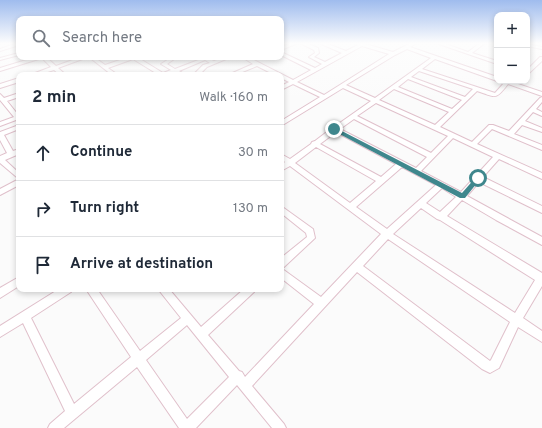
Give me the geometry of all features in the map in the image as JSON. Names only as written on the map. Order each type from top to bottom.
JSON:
[{"type":"street","points":[[0,70],[23,63]]},
{"type":"street","points":[[49,63],[60,72]]},
{"type":"street","points":[[42,72],[69,63]]},
{"type":"street","points":[[99,63],[111,72]]},
{"type":"street","points":[[105,67],[117,63]]},
{"type":"street","points":[[143,63],[157,72]]},
{"type":"street","points":[[163,63],[178,72]]},
{"type":"street","points":[[169,72],[190,63]]},
{"type":"street","points":[[199,72],[205,66],[214,63]]},
{"type":"street","points":[[302,63],[316,70]]},
{"type":"street","points":[[284,122],[379,63]]},
{"type":"street","points":[[284,167],[373,100],[427,63]]},
{"type":"street","points":[[452,63],[494,78]]},
{"type":"street","points":[[240,72],[256,64],[272,72]]},
{"type":"street","points":[[284,86],[326,64]]},
{"type":"street","points":[[419,69],[476,89],[498,94],[504,84]]},
{"type":"street","points":[[407,77],[465,99]]},
{"type":"street","points":[[284,78],[324,97]]},
{"type":"street","points":[[0,86],[16,81]]},
{"type":"street","points":[[520,84],[542,94]]},
{"type":"street","points":[[343,86],[542,176]]},
{"type":"street","points":[[394,87],[452,111]]},
{"type":"street","points":[[436,128],[476,89]]},
{"type":"street","points":[[2,98],[16,96]]},
{"type":"street","points":[[2,98],[16,114]]},
{"type":"street","points":[[510,134],[542,99]]},
{"type":"street","points":[[533,110],[542,114]]},
{"type":"street","points":[[0,124],[16,116]]},
{"type":"street","points":[[352,116],[431,156]]},
{"type":"street","points":[[521,122],[542,130]]},
{"type":"street","points":[[473,145],[490,126],[542,148]]},
{"type":"street","points":[[11,154],[0,134],[16,128]]},
{"type":"street","points":[[334,129],[441,184],[542,241]]},
{"type":"street","points":[[416,172],[452,136]]},
{"type":"street","points":[[314,143],[382,181]]},
{"type":"street","points":[[16,152],[0,159],[16,174]]},
{"type":"street","points":[[440,217],[462,196],[498,156]]},
{"type":"street","points":[[284,158],[387,234],[542,336]]},
{"type":"street","points":[[350,207],[401,164]]},
{"type":"street","points":[[478,178],[542,210]]},
{"type":"street","points":[[0,192],[16,184]]},
{"type":"street","points":[[93,292],[186,428],[241,380],[322,304],[387,234],[441,184]]},
{"type":"street","points":[[357,267],[486,365],[490,367],[495,364],[517,320],[542,278],[421,204]]},
{"type":"street","points":[[284,211],[310,231],[312,235],[311,238],[284,259]]},
{"type":"street","points":[[284,274],[322,304]]},
{"type":"street","points":[[0,293],[16,283]]},
{"type":"street","points":[[0,332],[63,292]]},
{"type":"street","points":[[166,292],[202,333],[280,428]]},
{"type":"street","points":[[202,333],[248,292]]},
{"type":"street","points":[[25,317],[72,413]]},
{"type":"street","points":[[54,428],[188,318]]},
{"type":"route","points":[[334,129],[462,196],[478,178]]}]
